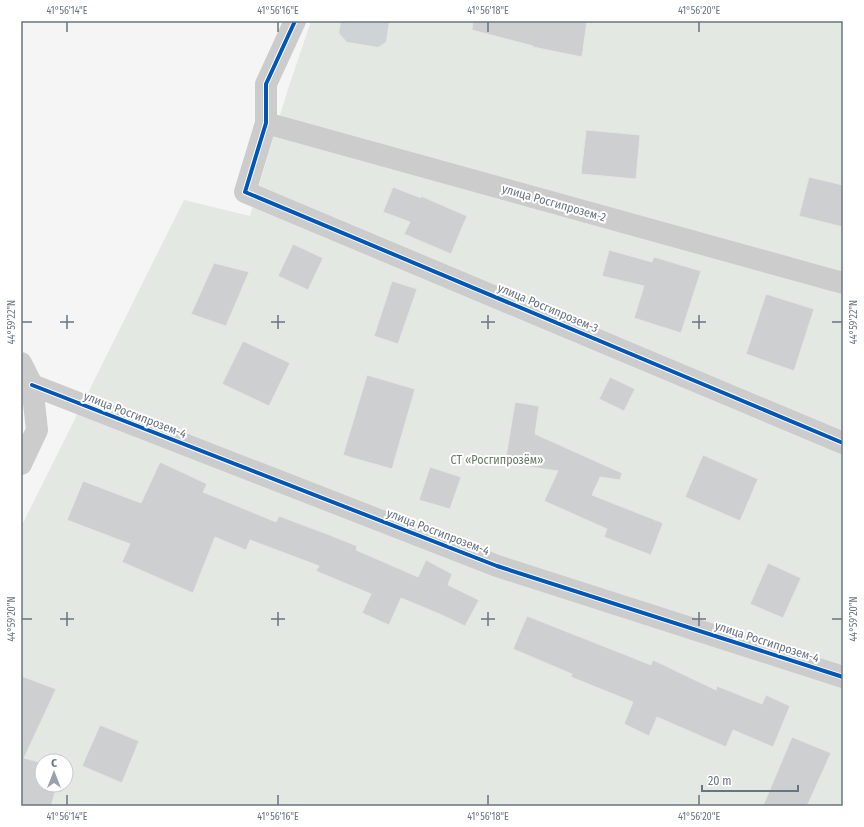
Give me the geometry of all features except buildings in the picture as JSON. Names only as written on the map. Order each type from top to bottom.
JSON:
[{"type":"street","points":[[266,123],[266,84],[294,21]]},
{"type":"street","name":"улица Росгипрозем-3","points":[[266,123],[245,192],[843,443]]},
{"type":"street","name":"улица Росгипрозем-2","points":[[266,123],[843,283]]},
{"type":"street","points":[[21,363],[32,386],[37,430],[21,464]]},
{"type":"street","name":"улица Росгипрозем-4","points":[[32,386],[497,566],[843,676]]},
{"type":"green space","name":"СТ «Росгипрозём»","points":[[311,21],[843,21],[843,806],[21,806],[21,527],[184,200],[250,216],[287,92]]},
{"type":"shaded area","points":[[341,21],[389,21],[386,42],[378,47],[347,42],[339,33]]},
{"type":"cycle path","points":[[295,21],[266,84],[266,123],[245,192],[843,443]]},
{"type":"cycle path","points":[[32,385],[497,566],[843,677]]}]
